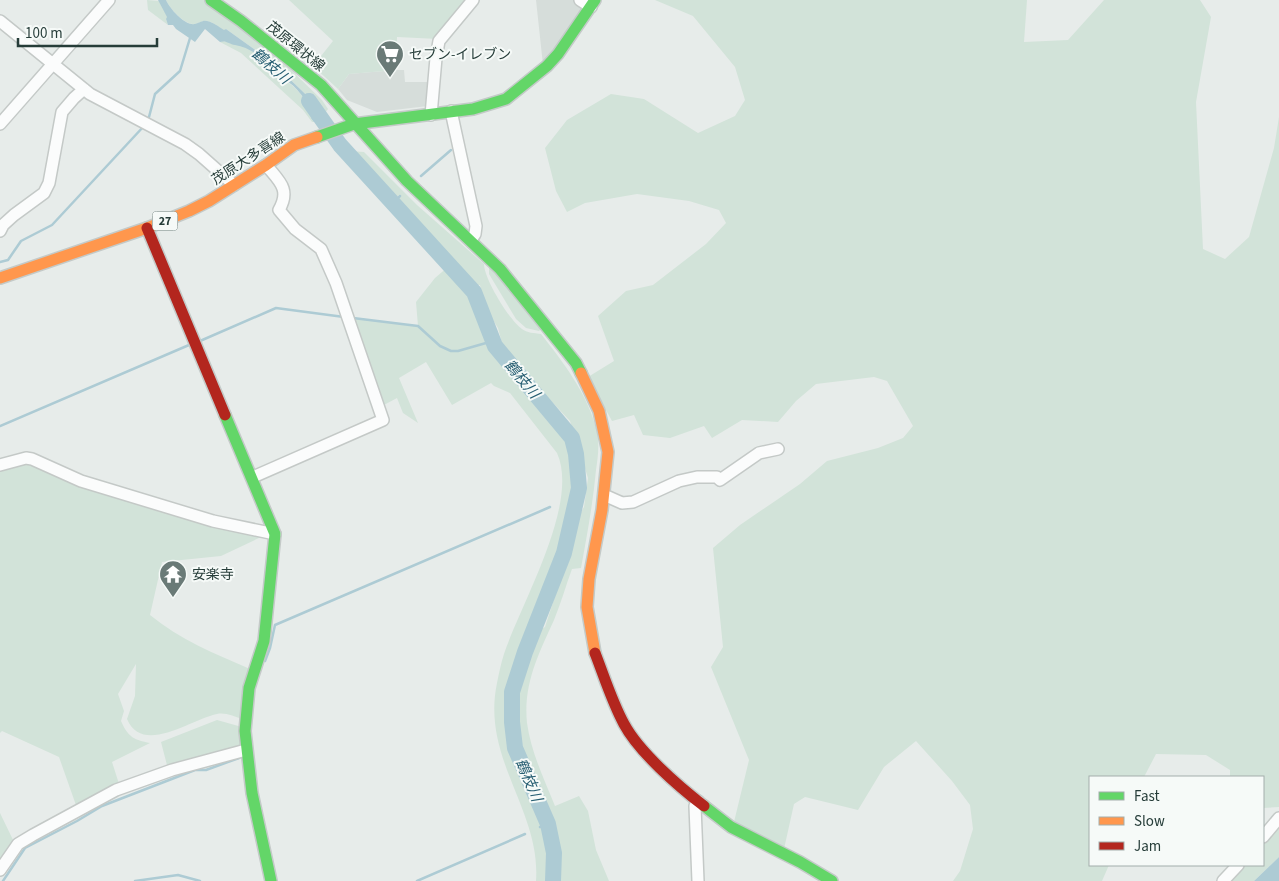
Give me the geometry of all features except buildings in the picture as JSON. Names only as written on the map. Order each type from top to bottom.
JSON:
[{"type":"main road","name":"茂原環状線","points":[[211,0],[241,21],[321,85],[349,126],[500,268],[576,363],[599,411],[608,452],[604,495],[589,579],[587,607],[595,653],[624,724],[630,734],[681,788],[731,827],[800,862],[832,881]]},
{"type":"main road","name":"茂原大多喜線","points":[[0,278],[147,228],[189,211],[266,165],[294,145],[318,136],[349,126],[473,109],[506,99],[547,66],[558,54],[593,4]]},
{"type":"main road","points":[[147,228],[275,534],[264,641],[249,688],[245,731],[254,802],[271,881]]},
{"type":"street","points":[[0,124],[109,0]]},
{"type":"street","points":[[431,115],[439,41],[473,0]]},
{"type":"street","points":[[580,0],[593,4]]},
{"type":"street","points":[[0,22],[90,94],[185,144],[234,185]]},
{"type":"street","points":[[0,231],[3,225],[14,215],[44,193],[49,182],[62,112],[84,89]]},
{"type":"street","points":[[451,111],[476,226],[475,234],[471,240]]},
{"type":"street","points":[[252,477],[383,420],[336,283],[325,258],[321,250],[295,229],[280,210],[285,200],[285,193],[266,165]]},
{"type":"street","points":[[604,495],[622,503],[633,502],[679,482],[697,477],[717,477],[720,480],[759,453],[778,449]]},
{"type":"street","points":[[0,465],[26,458],[32,459],[81,481],[213,521],[275,534]]},
{"type":"street","points":[[0,870],[18,844],[116,790],[172,770],[246,750]]},
{"type":"street","points":[[698,801],[695,806],[698,881]]},
{"type":"street","points":[[1264,836],[1279,818]]},
{"type":"street","points":[[1223,881],[1237,866]]},
{"type":"shaded area","points":[[536,0],[575,0],[585,7],[543,65]]},
{"type":"shaded area","points":[[404,70],[405,82],[432,82],[428,106],[377,112],[347,100],[338,89],[349,74]]},
{"type":"green space","points":[[147,0],[159,1],[168,18],[166,19],[168,25],[148,10]]},
{"type":"green space","points":[[166,0],[205,0],[288,67],[322,100],[328,109],[325,113],[272,62],[226,29],[224,31],[207,21],[196,24],[187,22],[174,12]]},
{"type":"green space","points":[[289,0],[470,0],[438,39],[397,37],[396,70],[349,74],[338,89],[313,66],[333,41]]},
{"type":"green space","points":[[655,0],[1027,0],[1024,42],[1068,40],[1104,0],[1200,0],[1211,17],[1196,102],[1203,249],[1225,259],[1249,237],[1274,148],[1279,117],[1279,807],[1264,808],[1264,776],[1230,776],[1230,770],[1206,755],[1156,754],[1145,776],[1089,776],[1089,866],[1109,866],[1102,881],[953,881],[960,871],[973,829],[970,805],[952,781],[916,741],[884,767],[858,810],[805,797],[794,804],[784,849],[734,822],[749,760],[711,667],[723,647],[713,548],[740,525],[800,484],[827,461],[878,448],[903,438],[913,426],[887,381],[874,377],[816,384],[796,401],[778,422],[742,420],[712,438],[704,426],[670,438],[643,435],[634,415],[612,421],[588,377],[614,361],[598,316],[626,291],[653,285],[706,244],[726,223],[719,210],[689,201],[637,194],[585,203],[567,212],[556,191],[545,148],[567,120],[611,94],[644,99],[698,133],[735,116],[745,100],[735,67],[693,16]]},
{"type":"green space","points":[[223,41],[246,47],[267,63],[278,78],[291,84],[310,107],[313,116],[311,118],[314,122],[241,53],[220,42]]},
{"type":"green space","points":[[348,152],[364,152],[417,205],[484,264],[493,289],[511,318],[522,329],[541,334],[573,378],[592,415],[597,433],[598,455],[592,507],[581,568],[572,569],[557,614],[533,669],[526,709],[527,723],[538,765],[555,806],[579,796],[588,811],[596,850],[609,881],[557,881],[554,831],[545,807],[521,758],[515,731],[514,709],[520,673],[535,633],[545,627],[579,522],[578,517],[584,507],[588,478],[570,421],[540,389],[533,386],[504,351],[498,328],[486,309],[480,285],[473,285],[430,236],[427,236],[395,201],[400,197],[399,195],[394,199]]},
{"type":"green space","points":[[489,264],[542,328],[539,331],[526,328],[516,319],[489,274]]},
{"type":"green space","points":[[449,266],[472,294],[494,349],[503,365],[533,394],[570,439],[575,454],[576,494],[570,523],[519,659],[511,690],[511,732],[515,752],[546,828],[552,850],[550,881],[536,881],[535,855],[530,831],[504,760],[497,736],[494,710],[497,683],[504,654],[546,554],[555,526],[561,499],[562,474],[557,453],[510,393],[491,383],[452,405],[426,362],[399,378],[418,423],[403,413],[397,398],[382,406],[351,317],[418,326],[416,302],[435,278]]},
{"type":"green space","points":[[27,460],[262,534],[261,537],[221,556],[162,562],[150,615],[185,639],[250,669],[243,719],[220,714],[206,717],[181,728],[156,735],[144,735],[134,730],[127,719],[135,696],[136,664],[118,694],[124,711],[121,721],[126,731],[132,737],[150,743],[112,762],[120,787],[77,808],[59,757],[2,731],[0,733],[0,468]]},
{"type":"green space","points":[[217,720],[242,727],[241,748],[168,769],[161,742]]},
{"type":"green space","points":[[0,813],[15,844],[0,864]]},
{"type":"green space","points":[[1279,824],[1279,857],[1254,881],[1230,881],[1243,866],[1264,866],[1264,842]]},
{"type":"water","points":[[158,0],[166,0],[182,20],[191,24],[207,21],[214,23],[224,30],[226,29],[272,62],[325,113],[314,122],[311,118],[313,116],[310,107],[299,92],[288,82],[278,78],[265,61],[251,51],[240,46],[220,42],[205,29],[195,42],[173,25],[168,25],[167,17]]},
{"type":"water","points":[[1279,857],[1279,881],[1254,881]]},
{"type":"waterway","points":[[149,117],[155,94],[180,71],[190,38]]},
{"type":"waterway","name":"鶴枝川","points":[[309,101],[340,145],[474,292],[495,346],[572,438],[576,454],[579,488],[564,553],[525,652],[512,692],[512,722],[515,748],[548,824],[554,853],[553,881]]},
{"type":"waterway","points":[[0,262],[8,260],[21,241],[52,225],[144,126]]},
{"type":"waterway","points":[[421,176],[451,150]]},
{"type":"waterway","points":[[393,203],[400,196]]},
{"type":"waterway","points":[[200,341],[276,308],[344,317]]},
{"type":"waterway","points":[[353,318],[418,326],[440,346],[451,351],[458,351],[493,341]]},
{"type":"waterway","points":[[0,426],[189,345]]},
{"type":"waterway","points":[[265,661],[275,625],[550,507]]},
{"type":"waterway","points":[[3,881],[25,848],[102,806],[195,770],[206,770],[239,758]]},
{"type":"waterway","points":[[540,827],[548,824]]},
{"type":"waterway","points":[[417,881],[525,834]]},
{"type":"waterway","points":[[135,881],[178,875],[200,881]]},
{"type":"traffic: fast","points":[[211,0],[241,21],[321,85],[407,181],[500,269],[576,363],[581,373]]},
{"type":"traffic: fast","points":[[317,137],[354,124],[473,109],[506,99],[547,66],[558,54],[595,0]]},
{"type":"traffic: fast","points":[[225,415],[275,534],[264,641],[249,688],[245,731],[252,793],[271,881]]},
{"type":"traffic: fast","points":[[704,806],[731,827],[800,862],[832,881]]},
{"type":"traffic: slow","points":[[0,278],[147,228],[189,211],[209,201],[294,145],[317,137]]},
{"type":"traffic: slow","points":[[581,373],[599,411],[608,452],[602,510],[589,579],[587,607],[595,653]]},
{"type":"traffic: jam","points":[[147,228],[225,415]]},
{"type":"traffic: jam","points":[[595,653],[616,707],[631,735],[660,768],[704,806]]},
{"type":"place","name":"セブン-イレブン","points":[[390,78]]},
{"type":"place","name":"安楽寺","points":[[173,598]]}]
